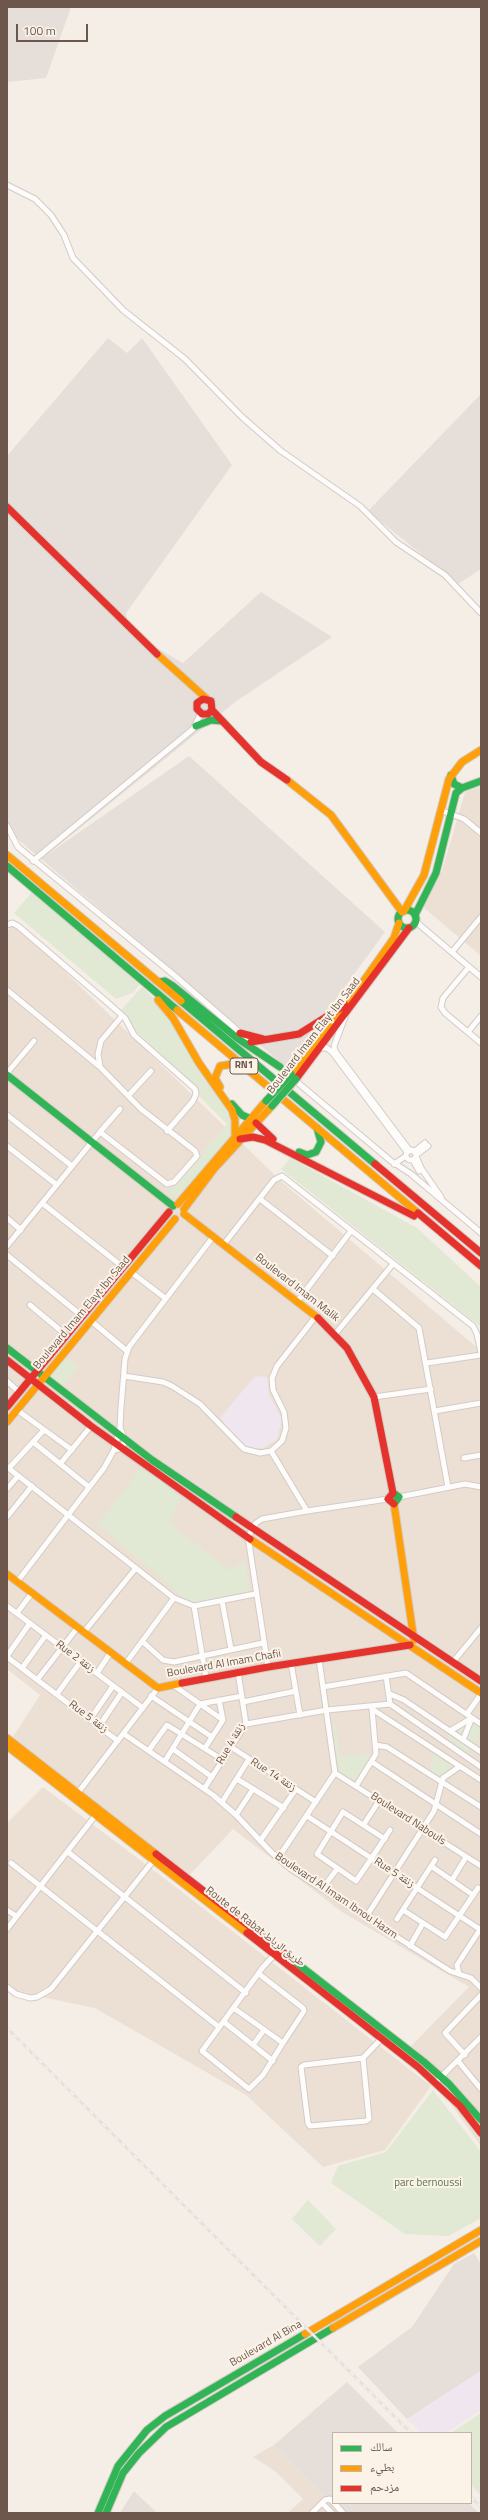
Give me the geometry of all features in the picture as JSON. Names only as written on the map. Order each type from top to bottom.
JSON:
[{"type":"main road","points":[[7,506],[182,677],[213,705],[212,710],[261,762],[306,793],[331,815],[403,911]]},
{"type":"main road","points":[[182,677],[197,704],[197,709],[201,713],[206,714],[212,710]]},
{"type":"main road","points":[[197,704],[203,698],[207,699]]},
{"type":"main road","points":[[196,726],[211,720],[222,721]]},
{"type":"main road","points":[[481,750],[462,762],[451,775],[445,787],[424,875],[398,917],[399,923],[403,927],[409,928],[436,873],[456,793],[462,788],[481,781]]},
{"type":"main road","points":[[451,775],[454,784],[462,788]]},
{"type":"main road","name":"RN1","points":[[7,855],[481,1253]]},
{"type":"main road","name":"RN1","points":[[7,866],[481,1266]]},
{"type":"main road","points":[[403,911],[410,911],[415,918]]},
{"type":"main road","name":"Boulevard Imam Elayt Ibn Saad","points":[[294,1077],[394,938],[399,923]]},
{"type":"main road","name":"Boulevard Imam Elayt Ibn Saad","points":[[7,1407],[123,1267],[177,1209],[238,1137],[320,1048],[345,1017],[409,928]]},
{"type":"main road","points":[[141,979],[173,1018],[199,1063],[232,1110],[238,1137],[252,1137],[265,1140],[406,1211],[456,1245]]},
{"type":"main road","points":[[158,982],[165,981],[173,986],[237,1038],[280,1067]]},
{"type":"main road","points":[[251,1042],[285,1038],[309,1030],[348,1003]]},
{"type":"main road","points":[[240,1033],[268,1040]]},
{"type":"main road","points":[[257,1077],[233,1064],[220,1066],[216,1072],[218,1084],[234,1106],[242,1114],[254,1121],[269,1138],[307,1155],[316,1152],[320,1147],[321,1142],[317,1128]]},
{"type":"main road","name":"Boulevard Imam Malik","points":[[7,1074],[336,1333],[357,1362],[374,1397],[393,1496]]},
{"type":"main road","points":[[175,1219],[180,1218],[177,1209]]},
{"type":"main road","points":[[175,1219],[177,1209]]},
{"type":"main road","name":"Boulevard Imam Elayt Ibn Saad","points":[[7,1422],[175,1219]]},
{"type":"main road","points":[[7,1348],[43,1377],[119,1431],[124,1440],[414,1638],[481,1681]]},
{"type":"main road","points":[[7,1360],[91,1426],[115,1447],[122,1448],[248,1538],[410,1645],[481,1694]]},
{"type":"main road","points":[[393,1496],[414,1638],[410,1645]]},
{"type":"main road","points":[[236,1529],[242,1520]]},
{"type":"main road","name":"Boulevard Al Imam Chafii","points":[[7,1574],[158,1688],[238,1672],[410,1645]]},
{"type":"main road","name":"Route de Rabat طريق الرباط","points":[[7,1738],[76,1796],[95,1816],[380,2039],[438,2080]]},
{"type":"main road","name":"Route de Rabat طريق الرباط","points":[[7,1746],[76,1796],[279,1950],[438,2080],[479,2122],[481,2133]]},
{"type":"main road","name":"Boulevard Al Bina","points":[[98,2513],[118,2466],[147,2430],[165,2416],[481,2230]]},
{"type":"main road","name":"Boulevard Al Bina","points":[[106,2513],[123,2473],[148,2442],[166,2427],[398,2288],[481,2241]]},
{"type":"street","points":[[7,185],[35,199],[51,214],[64,235],[73,258],[123,310],[185,359],[242,417],[281,452],[360,506],[396,542],[445,575],[481,613]]},
{"type":"street","points":[[33,861],[196,726],[201,713]]},
{"type":"street","points":[[440,810],[464,819],[481,833]]},
{"type":"street","points":[[7,826],[18,847],[33,861],[174,975],[394,1164],[444,1201],[481,1233]]},
{"type":"street","points":[[452,952],[481,917]]},
{"type":"street","points":[[415,918],[481,977]]},
{"type":"street","points":[[7,925],[12,923],[18,926],[122,1016],[134,1034],[195,1089],[196,1094],[193,1101],[167,1131]]},
{"type":"street","points":[[469,967],[443,998],[441,1004],[445,1013],[481,1043]]},
{"type":"street","points":[[7,990],[100,1067],[128,1096],[167,1131],[195,1151],[197,1156],[174,1182],[168,1184],[164,1183],[100,1132]]},
{"type":"street","points":[[100,1067],[98,1054],[101,1041],[122,1016]]},
{"type":"street","points":[[468,1032],[481,1016]]},
{"type":"street","points":[[345,1017],[334,1046],[335,1051],[412,1155],[416,1167],[444,1201]]},
{"type":"street","points":[[7,1074],[34,1041]]},
{"type":"street","points":[[320,1048],[327,1048],[332,1052],[412,1155]]},
{"type":"street","points":[[128,1096],[151,1072]]},
{"type":"street","points":[[7,1246],[92,1141],[120,1109]]},
{"type":"street","points":[[7,1115],[72,1166]]},
{"type":"street","points":[[394,1164],[427,1145]]},
{"type":"street","points":[[7,1146],[56,1185]]},
{"type":"street","points":[[224,1244],[276,1177],[282,1176],[473,1326],[477,1334],[481,1354],[427,1363]]},
{"type":"street","points":[[260,1199],[333,1256]]},
{"type":"street","points":[[42,1203],[123,1267]]},
{"type":"street","points":[[7,1218],[21,1230]]},
{"type":"street","points":[[298,1302],[352,1231]]},
{"type":"street","points":[[17,1582],[89,1487],[115,1447],[119,1431],[127,1351],[165,1298],[214,1237]]},
{"type":"street","points":[[7,1255],[82,1316]]},
{"type":"street","points":[[336,1333],[393,1264]]},
{"type":"street","points":[[132,1272],[165,1298]]},
{"type":"street","points":[[373,1289],[419,1328],[427,1363],[448,1487]]},
{"type":"street","points":[[30,1305],[66,1335]]},
{"type":"street","points":[[124,1376],[153,1380],[172,1386],[200,1404],[244,1449],[260,1453],[271,1450],[282,1441],[286,1428],[284,1412],[273,1390],[272,1378],[277,1366],[316,1316]]},
{"type":"street","points":[[90,1320],[127,1351]]},
{"type":"street","points":[[7,1380],[19,1392]]},
{"type":"street","points":[[374,1397],[431,1389]]},
{"type":"street","points":[[435,1411],[481,1403]]},
{"type":"street","points":[[17,1410],[72,1450]]},
{"type":"street","points":[[60,1464],[91,1426]]},
{"type":"street","points":[[44,1430],[8,1468],[174,1598],[194,1606],[255,1594]]},
{"type":"street","points":[[122,1448],[124,1440]]},
{"type":"street","points":[[32,1442],[89,1487]]},
{"type":"street","points":[[271,1450],[307,1511]]},
{"type":"street","points":[[464,1458],[481,1455]]},
{"type":"street","points":[[7,1489],[18,1476]]},
{"type":"street","points":[[268,1667],[255,1594],[248,1538],[253,1527],[262,1519],[465,1484],[481,1487]]},
{"type":"street","points":[[7,1517],[32,1486]]},
{"type":"street","points":[[37,1680],[62,1647],[81,1629],[136,1568]]},
{"type":"street","points":[[17,1614],[32,1593]]},
{"type":"street","points":[[126,1663],[174,1598]]},
{"type":"street","points":[[222,1601],[231,1649]]},
{"type":"street","name":"Rue 2 زنقة","points":[[7,1606],[143,1708]]},
{"type":"street","points":[[194,1606],[206,1678]]},
{"type":"street","points":[[7,1656],[30,1624]]},
{"type":"street","points":[[453,1662],[481,1628]]},
{"type":"street","points":[[22,1668],[46,1635]]},
{"type":"street","points":[[142,1641],[163,1660],[168,1662],[263,1643]]},
{"type":"street","points":[[97,1673],[111,1652]]},
{"type":"street","name":"Rue 5 زنقة","points":[[7,1656],[37,1680],[91,1718],[118,1741]]},
{"type":"street","points":[[278,1858],[335,1773],[327,1710],[318,1659]]},
{"type":"street","name":"Rue 5 زنقة","points":[[57,1694],[81,1661]]},
{"type":"street","points":[[291,1664],[300,1715]]},
{"type":"street","name":"Rue 4 زنقة","points":[[204,1789],[246,1724],[238,1672]]},
{"type":"street","points":[[323,1687],[406,1673],[481,1724]]},
{"type":"street","points":[[386,1676],[390,1694],[390,1704]]},
{"type":"street","points":[[173,1685],[223,1720]]},
{"type":"street","points":[[91,1718],[113,1686]]},
{"type":"street","points":[[76,1796],[158,1688]]},
{"type":"street","points":[[165,1761],[200,1704],[219,1700],[243,1699],[296,1691]]},
{"type":"street","points":[[100,1725],[122,1692]]},
{"type":"street","points":[[390,1694],[404,1700],[481,1752]]},
{"type":"street","points":[[467,1714],[481,1694]]},
{"type":"street","points":[[152,1696],[212,1737]]},
{"type":"street","points":[[205,1748],[223,1720],[219,1700]]},
{"type":"street","points":[[246,1724],[327,1710],[372,1708],[390,1704],[481,1767]]},
{"type":"street","points":[[356,1786],[376,1754],[372,1708]]},
{"type":"street","points":[[372,1708],[481,1780]]},
{"type":"street","points":[[450,1731],[472,1719]]},
{"type":"street","points":[[463,1740],[472,1719]]},
{"type":"street","points":[[149,1750],[167,1725],[223,1760]]},
{"type":"street","name":"Boulevard Al Imam Ibnou Hazm","points":[[124,1734],[222,1802],[278,1858],[322,1889],[410,1946],[450,1971],[471,1978],[480,1986]]},
{"type":"street","points":[[375,1745],[388,1747],[442,1784],[481,1807]]},
{"type":"street","name":"Rue 14 زنقة","points":[[231,1747],[316,1802]]},
{"type":"street","points":[[173,1749],[212,1777]]},
{"type":"street","points":[[222,1802],[249,1759]]},
{"type":"street","points":[[372,1762],[435,1806],[481,1834]]},
{"type":"street","points":[[366,1917],[423,1829],[435,1806],[443,1778],[459,1766]]},
{"type":"street","name":"Boulevard Nabouls","points":[[335,1773],[481,1866]]},
{"type":"street","points":[[237,1779],[284,1808]]},
{"type":"street","points":[[236,1815],[253,1789]]},
{"type":"street","points":[[260,1841],[296,1789]]},
{"type":"street","points":[[364,1824],[379,1801]]},
{"type":"street","points":[[385,1838],[343,1812],[317,1854],[356,1881],[371,1859],[385,1838],[390,1830]]},
{"type":"street","points":[[7,1929],[9,1921],[16,1916],[95,1816]]},
{"type":"street","name":"Rue 5 زنقة","points":[[307,1816],[394,1874],[481,1929]]},
{"type":"street","points":[[68,1852],[246,1992]]},
{"type":"street","points":[[452,1880],[466,1857]]},
{"type":"street","points":[[397,1919],[435,1860]]},
{"type":"street","points":[[7,1987],[22,1997],[37,1997],[45,1994],[56,1984],[154,1861]]},
{"type":"street","points":[[10,1863],[220,2027]]},
{"type":"street","points":[[431,1866],[473,1895]]},
{"type":"street","points":[[322,1889],[337,1868]]},
{"type":"street","points":[[403,1910],[445,1937],[478,1888]]},
{"type":"street","points":[[7,1910],[16,1916]]},
{"type":"street","points":[[410,1946],[423,1923]]},
{"type":"street","points":[[459,1974],[457,1965],[481,1929]]},
{"type":"street","points":[[259,1974],[304,2008],[304,2011],[273,2060],[253,2088],[247,2089],[202,2051],[235,2009],[259,1974],[279,1950]]},
{"type":"street","points":[[465,2055],[445,2033],[481,1995]]},
{"type":"street","points":[[235,2009],[283,2043]]},
{"type":"street","points":[[224,2022],[273,2060]]},
{"type":"street","points":[[253,2045],[264,2030]]},
{"type":"street","points":[[438,2080],[481,2038]]},
{"type":"street","points":[[363,2058],[371,2113],[368,2120],[310,2126],[307,2116],[301,2067],[304,2065],[363,2058],[380,2039]]},
{"type":"street","points":[[458,2061],[481,2089]]},
{"type":"street","points":[[312,2513],[324,2501],[330,2499],[332,2502]]},
{"type":"street","points":[[324,2501],[332,2513]]},
{"type":"street","points":[[334,2504],[343,2513]]},
{"type":"shaded area","points":[[7,7],[71,7],[46,78],[7,82]]},
{"type":"shaded area","points":[[108,338],[127,353],[142,338],[232,465],[126,613],[129,632],[183,663],[261,592],[332,637],[235,702],[48,854],[189,756],[385,932],[286,1067],[7,830],[7,456]]},
{"type":"shaded area","points":[[481,394],[481,569],[458,584],[368,511]]},
{"type":"shaded area","points":[[481,787],[481,956],[423,907],[442,871],[465,792]]},
{"type":"shaded area","points":[[15,923],[283,1183],[481,1351],[481,2146],[410,2047],[469,1987],[342,1912],[233,1829],[180,1885],[7,1752],[7,1746],[40,1695],[7,1669],[7,931]]},
{"type":"shaded area","points":[[255,1376],[267,1377],[269,1395],[282,1419],[277,1439],[263,1448],[251,1448],[241,1444],[220,1418]]},
{"type":"shaded area","points":[[43,1787],[173,1885],[431,2086],[385,2150],[323,2167],[246,2095],[95,2008],[7,1990],[7,1823]]},
{"type":"shaded area","points":[[474,2253],[481,2264],[481,2371],[407,2419],[358,2367],[412,2327],[454,2264]]},
{"type":"shaded area","points":[[481,2371],[481,2410],[448,2432],[420,2432],[407,2419]]},
{"type":"shaded area","points":[[347,2382],[397,2432],[332,2432],[332,2504],[274,2445]]},
{"type":"shaded area","points":[[274,2445],[341,2513],[288,2513],[303,2499],[275,2471],[253,2457]]},
{"type":"shaded area","points":[[134,2491],[157,2513],[120,2513]]},
{"type":"shaded area","points":[[332,2504],[470,2504],[479,2513],[341,2513]]},
{"type":"green space","points":[[33,891],[140,984],[133,993],[116,999],[14,913]]},
{"type":"green space","points":[[142,987],[159,1004],[235,1114],[236,1132],[188,1189],[175,1198],[169,1192],[227,1124],[199,1096],[198,1088],[131,1027],[130,1022],[121,1010]]},
{"type":"green space","points":[[290,1158],[417,1228],[481,1287],[481,1327],[281,1169]]},
{"type":"green space","points":[[65,1356],[78,1367],[62,1387],[49,1375]]},
{"type":"green space","points":[[143,1464],[182,1499],[168,1522],[231,1571],[244,1560],[250,1590],[194,1606],[98,1525]]},
{"type":"green space","points":[[468,1718],[480,1728],[476,1746],[450,1728]]},
{"type":"green space","points":[[335,1721],[340,1756],[369,1753],[370,1759],[356,1783],[343,1775],[338,1766],[332,1722]]},
{"type":"green space","points":[[450,1734],[469,1747],[467,1753],[447,1739]]},
{"type":"green space","points":[[434,1753],[452,1767],[439,1779],[429,1772]]},
{"type":"green space","name":"parc bernoussi","points":[[433,2090],[481,2152],[481,2218],[448,2236],[405,2234],[331,2183],[338,2166],[386,2152]]},
{"type":"green space","points":[[308,2200],[336,2229],[320,2246],[292,2219]]},
{"type":"green space","points":[[481,2413],[481,2495],[472,2486],[472,2432],[452,2432]]},
{"type":"railway","points":[[7,2028],[410,2432]]},
{"type":"railway","points":[[472,2498],[481,2507]]},
{"type":"traffic: fast","points":[[196,726],[211,720],[222,721]]},
{"type":"traffic: fast","points":[[451,775],[454,784],[462,788]]},
{"type":"traffic: fast","points":[[415,915],[436,873],[456,793],[462,788],[481,781]]},
{"type":"traffic: fast","points":[[7,866],[177,1010]]},
{"type":"traffic: fast","points":[[407,910],[413,913],[416,919],[413,925],[407,928],[401,925],[398,919],[401,913],[407,910]]},
{"type":"traffic: fast","points":[[160,982],[165,981],[173,986],[237,1038],[280,1067]]},
{"type":"traffic: fast","points":[[181,1001],[375,1164]]},
{"type":"traffic: fast","points":[[266,1101],[291,1074]]},
{"type":"traffic: fast","points":[[7,1075],[173,1206]]},
{"type":"traffic: fast","points":[[272,1106],[296,1079]]},
{"type":"traffic: fast","points":[[232,1104],[242,1115],[251,1119]]},
{"type":"traffic: fast","points":[[299,1152],[307,1155],[316,1152],[321,1142],[317,1128]]},
{"type":"traffic: fast","points":[[7,1348],[152,1460],[236,1517]]},
{"type":"traffic: fast","points":[[393,1493],[399,1497],[394,1504]]},
{"type":"traffic: fast","points":[[285,1954],[424,2062],[449,2084],[481,2120]]},
{"type":"traffic: fast","points":[[106,2513],[123,2473],[139,2453],[166,2427],[333,2328]]},
{"type":"traffic: fast","points":[[98,2513],[118,2466],[147,2430],[165,2416],[305,2334]]},
{"type":"traffic: slow","points":[[157,654],[207,699]]},
{"type":"traffic: slow","points":[[404,911],[424,875],[449,779],[462,762],[481,750]]},
{"type":"traffic: slow","points":[[287,780],[331,815],[402,912]]},
{"type":"traffic: slow","points":[[7,855],[181,1001]]},
{"type":"traffic: slow","points":[[291,1074],[338,1017],[394,938],[399,923]]},
{"type":"traffic: slow","points":[[158,1000],[173,1018],[199,1063],[232,1110],[235,1120],[235,1135]]},
{"type":"traffic: slow","points":[[177,1010],[418,1213]]},
{"type":"traffic: slow","points":[[220,1087],[215,1078],[220,1066],[233,1064],[242,1069]]},
{"type":"traffic: slow","points":[[178,1204],[266,1101]]},
{"type":"traffic: slow","points":[[184,1209],[214,1169],[272,1106]]},
{"type":"traffic: slow","points":[[184,1214],[318,1318]]},
{"type":"traffic: slow","points":[[7,1422],[175,1219]]},
{"type":"traffic: slow","points":[[394,1504],[414,1640]]},
{"type":"traffic: slow","points":[[250,1539],[481,1693]]},
{"type":"traffic: slow","points":[[7,1574],[158,1688],[182,1683]]},
{"type":"traffic: slow","points":[[7,1738],[156,1854]]},
{"type":"traffic: slow","points":[[7,1746],[247,1933]]},
{"type":"traffic: slow","points":[[305,2334],[481,2230]]},
{"type":"traffic: slow","points":[[333,2328],[481,2241]]},
{"type":"traffic: jam","points":[[7,507],[157,654]]},
{"type":"traffic: jam","points":[[212,710],[208,714],[202,714],[197,709],[197,703],[203,699],[211,701],[212,710],[261,762],[287,780]]},
{"type":"traffic: jam","points":[[296,1079],[409,928]]},
{"type":"traffic: jam","points":[[251,1042],[299,1034],[345,1005]]},
{"type":"traffic: jam","points":[[240,1033],[263,1039]]},
{"type":"traffic: jam","points":[[256,1123],[273,1139]]},
{"type":"traffic: jam","points":[[240,1139],[253,1137],[265,1140],[414,1216]]},
{"type":"traffic: jam","points":[[375,1164],[481,1253]]},
{"type":"traffic: jam","points":[[7,1407],[169,1212]]},
{"type":"traffic: jam","points":[[418,1213],[481,1266]]},
{"type":"traffic: jam","points":[[318,1318],[347,1348],[374,1397],[393,1493]]},
{"type":"traffic: jam","points":[[7,1360],[91,1426],[250,1539]]},
{"type":"traffic: jam","points":[[393,1493],[388,1499],[394,1504]]},
{"type":"traffic: jam","points":[[236,1517],[481,1681]]},
{"type":"traffic: jam","points":[[182,1683],[268,1667],[410,1645]]},
{"type":"traffic: jam","points":[[156,1854],[285,1954]]},
{"type":"traffic: jam","points":[[247,1933],[418,2067],[460,2106],[481,2133]]}]
